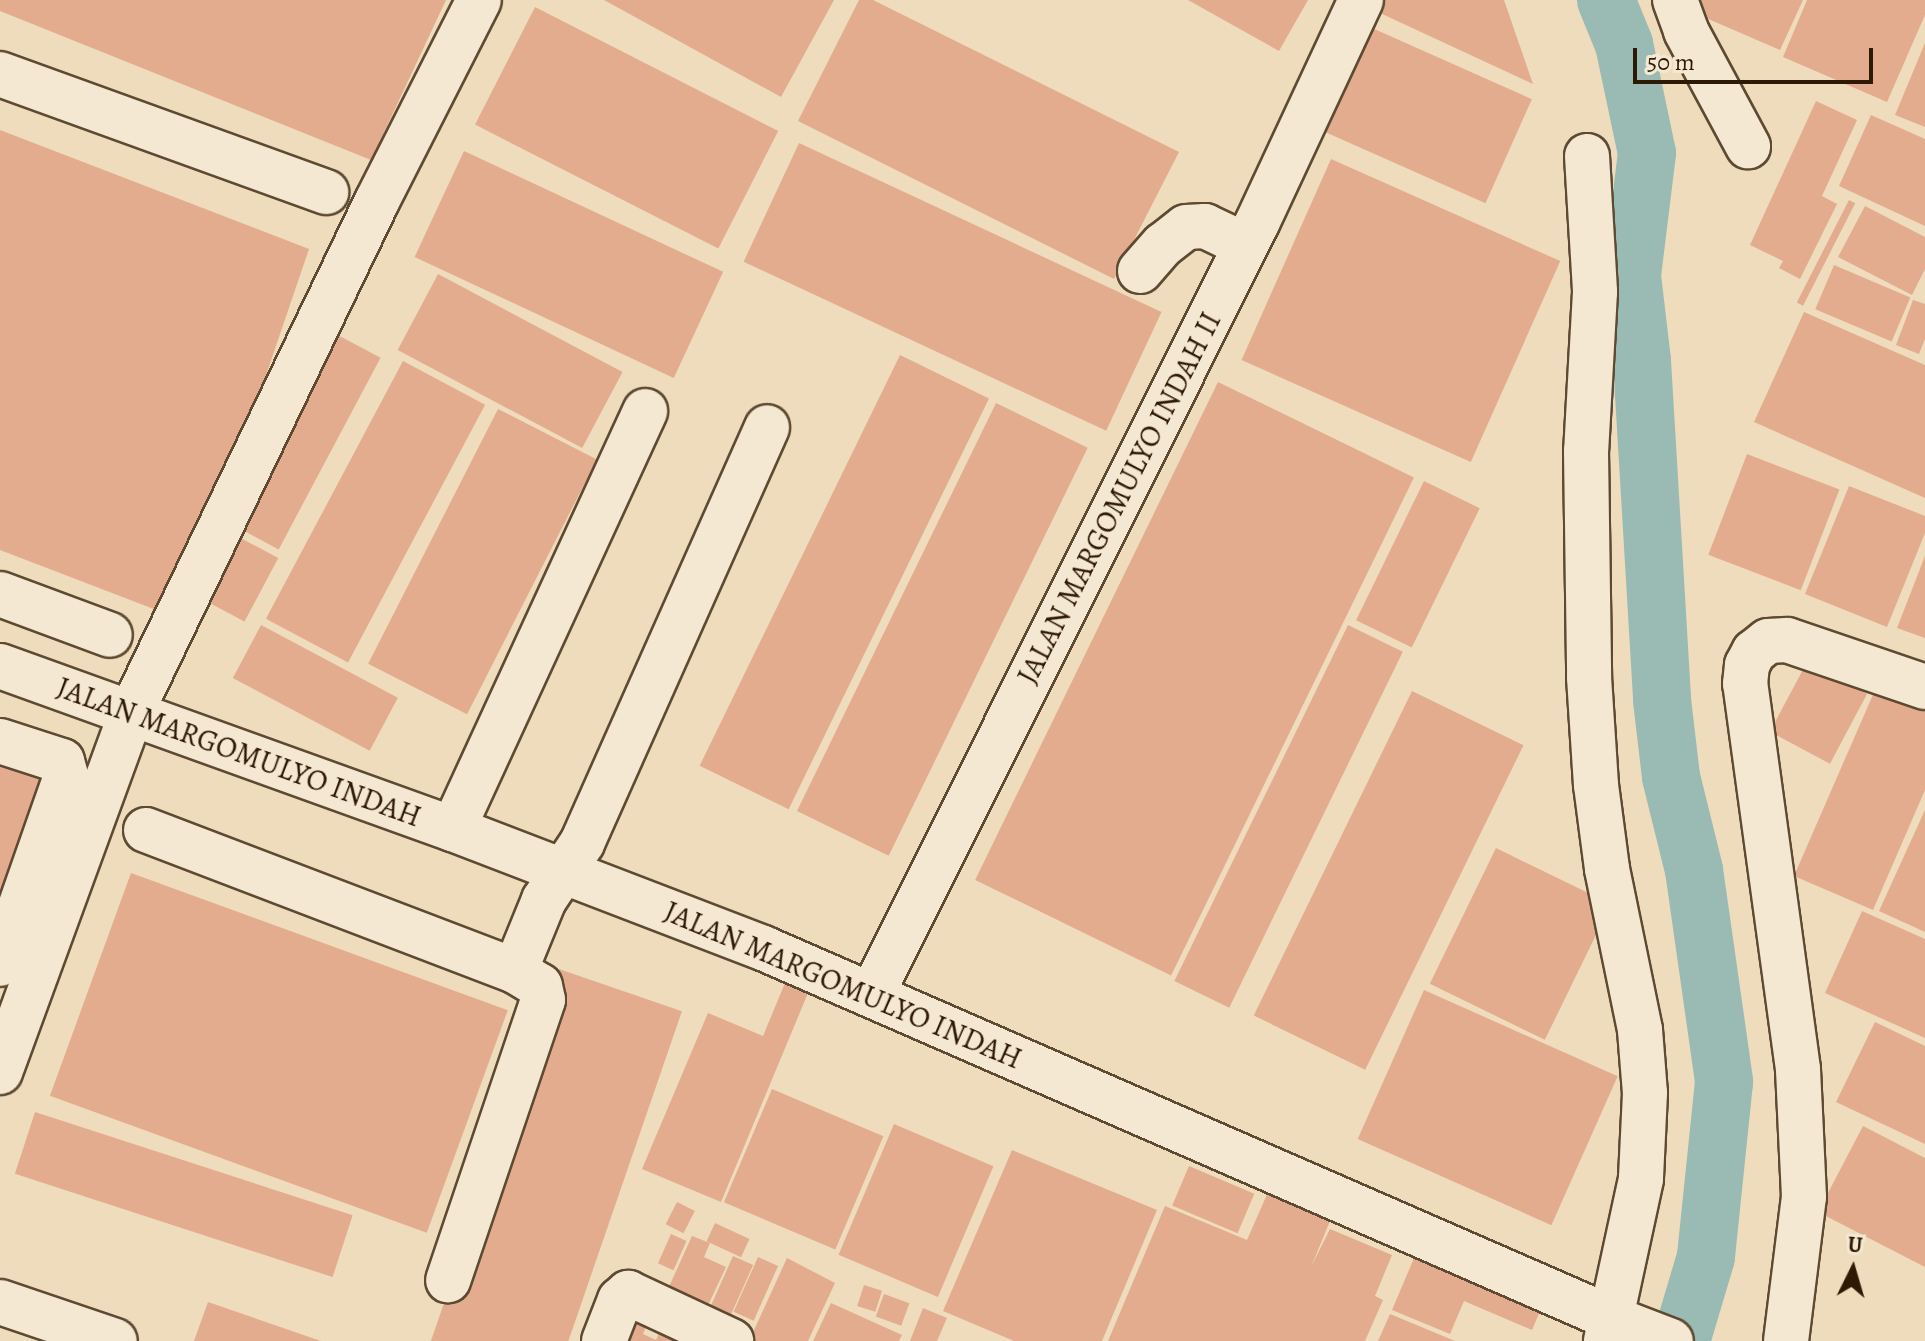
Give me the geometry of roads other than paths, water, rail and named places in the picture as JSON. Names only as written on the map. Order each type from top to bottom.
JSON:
[{"type":"street","points":[[0,1072],[132,711],[377,201],[479,0]]},
{"type":"street","name":"JALAN MARGOMULYO INDAH II","points":[[872,994],[1245,245],[1361,0]]},
{"type":"street","points":[[1675,0],[1686,31],[1748,146]]},
{"type":"street","points":[[0,74],[326,192]]},
{"type":"street","points":[[1587,156],[1595,292],[1586,451],[1589,677],[1596,785],[1607,869],[1640,1030],[1645,1093],[1633,1332]]},
{"type":"street","points":[[1140,271],[1163,245],[1186,227],[1205,226],[1245,245]]},
{"type":"street","points":[[453,829],[645,411]]},
{"type":"street","points":[[515,971],[544,900],[566,871],[767,427]]},
{"type":"street","points":[[0,594],[110,635]]},
{"type":"street","points":[[1786,1341],[1804,1197],[1798,1069],[1745,684],[1747,665],[1754,652],[1768,641],[1787,640],[1925,687]]},
{"type":"street","name":"JALAN MARGOMULYO INDAH","points":[[0,666],[132,711],[566,871],[872,994],[1633,1332]]},
{"type":"street","points":[[0,741],[62,761],[66,776],[0,964]]},
{"type":"street","points":[[146,830],[515,971],[540,986],[543,1000],[448,1280]]},
{"type":"street","points":[[604,1341],[623,1297],[634,1293],[731,1341]]},
{"type":"street","points":[[0,1302],[115,1341]]},
{"type":"waterway","points":[[1606,0],[1624,44],[1647,153],[1632,276],[1642,361],[1662,700],[1671,777],[1694,870],[1724,1082],[1706,1257],[1681,1341]]}]
